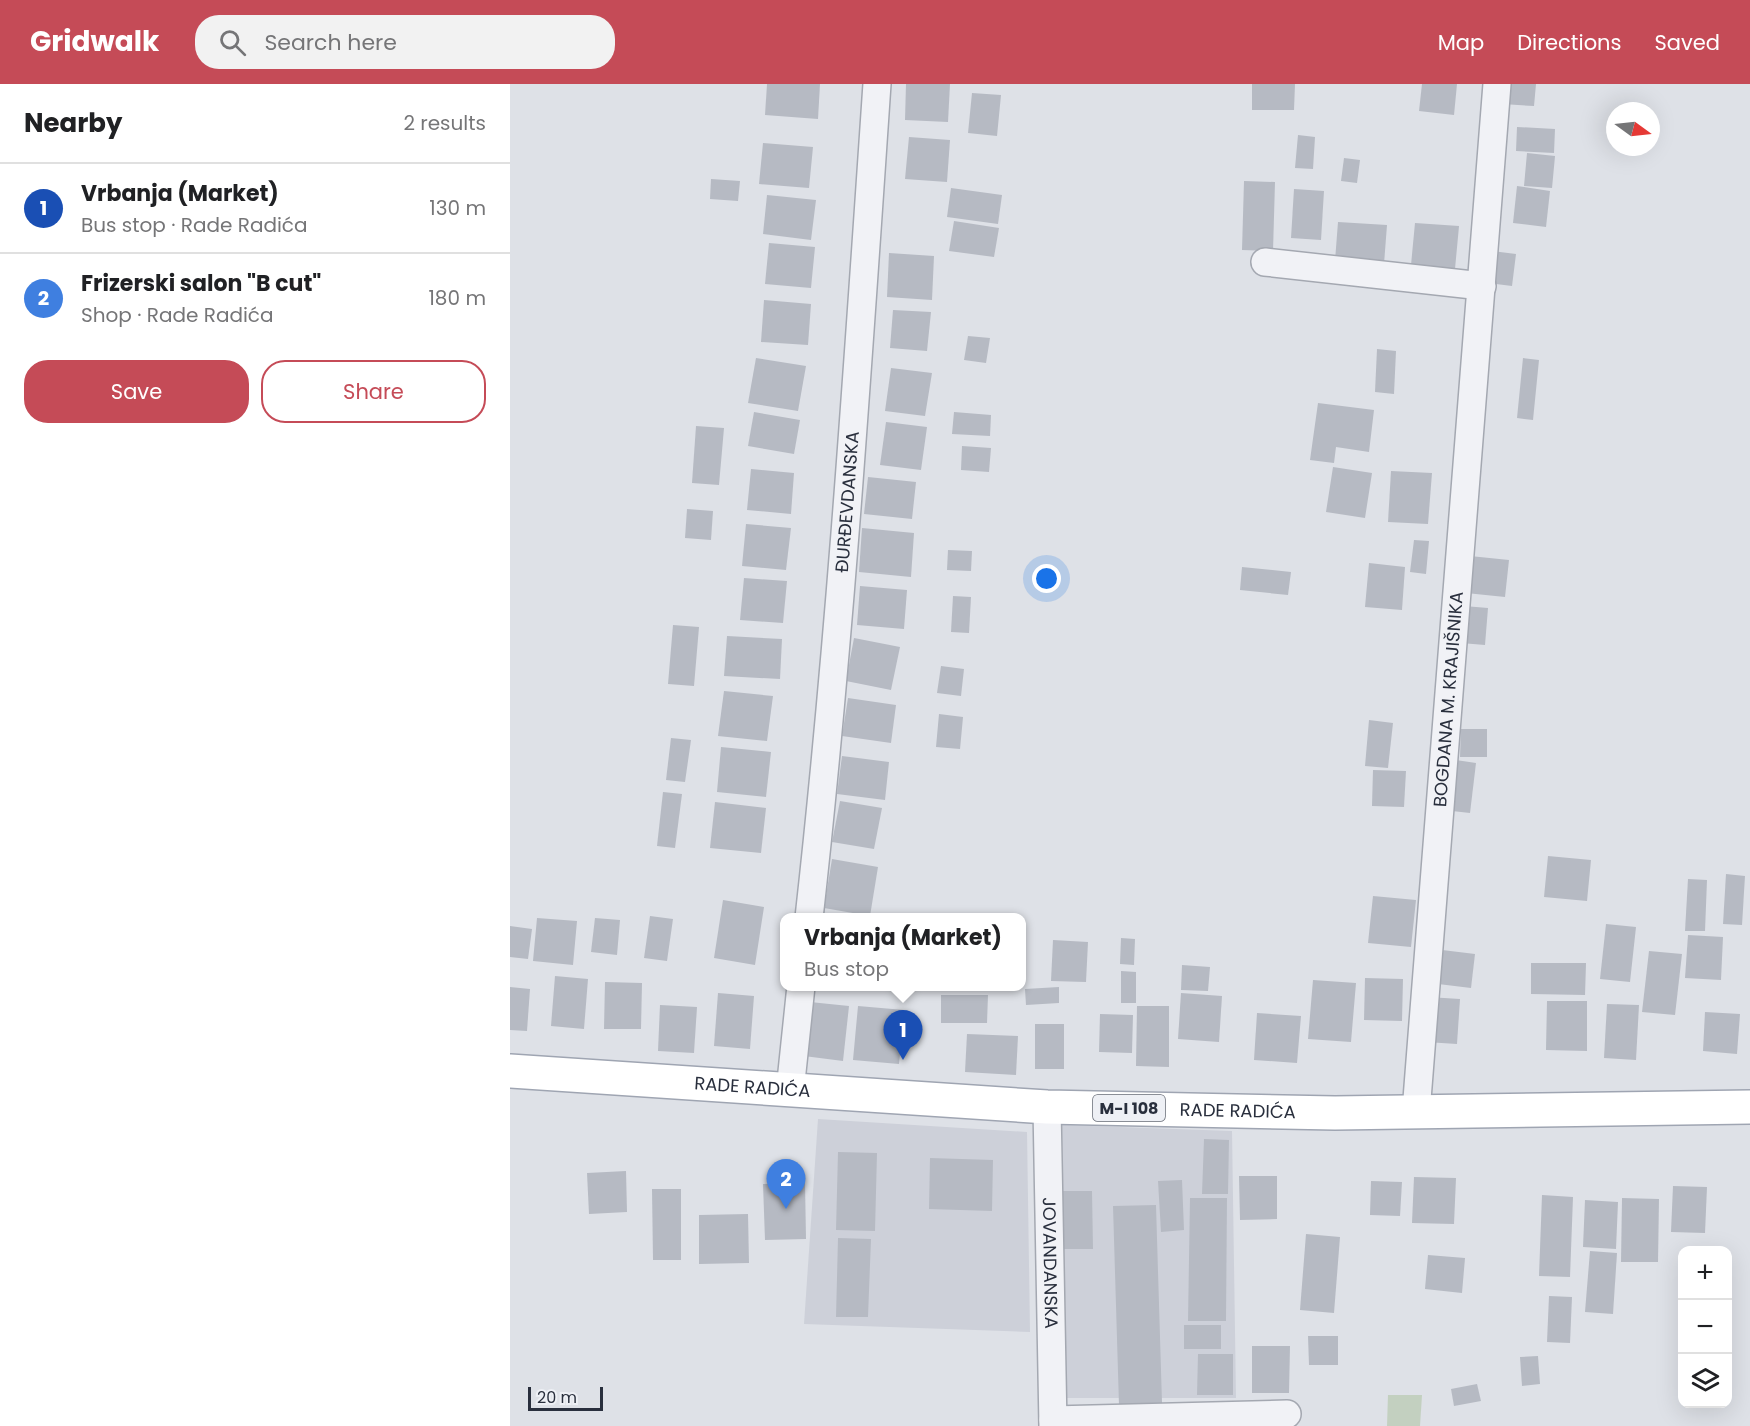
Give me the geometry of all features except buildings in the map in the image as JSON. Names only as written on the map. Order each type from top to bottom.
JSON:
[{"type":"main road","name":"RADE RADIĆA","points":[[510,1071],[1047,1107],[1335,1113],[1750,1107]]},
{"type":"street","name":"ĐURĐEVDANSKA","points":[[810,913],[819,832],[855,401],[877,84]]},
{"type":"street","name":"BOGDANA M. KRAJIŠNIKA","points":[[1416,1112],[1497,84]]},
{"type":"street","points":[[1265,262],[1482,286]]},
{"type":"street","points":[[790,1091],[801,991]]},
{"type":"street","name":"JOVANDANSKA","points":[[1047,1107],[1053,1423],[1287,1414]]},
{"type":"shaded area","points":[[818,1119],[1027,1132],[1030,1332],[804,1324]]},
{"type":"shaded area","points":[[1062,1125],[1232,1131],[1236,1398],[1064,1398]]},
{"type":"green space","points":[[1388,1395],[1422,1395],[1420,1426],[1387,1426]]},
{"type":"place","name":"Vrbanja (Market)","points":[[903,1060]]},
{"type":"place","name":"Frizerski salon \"B cut\"","points":[[786,1209]]}]
